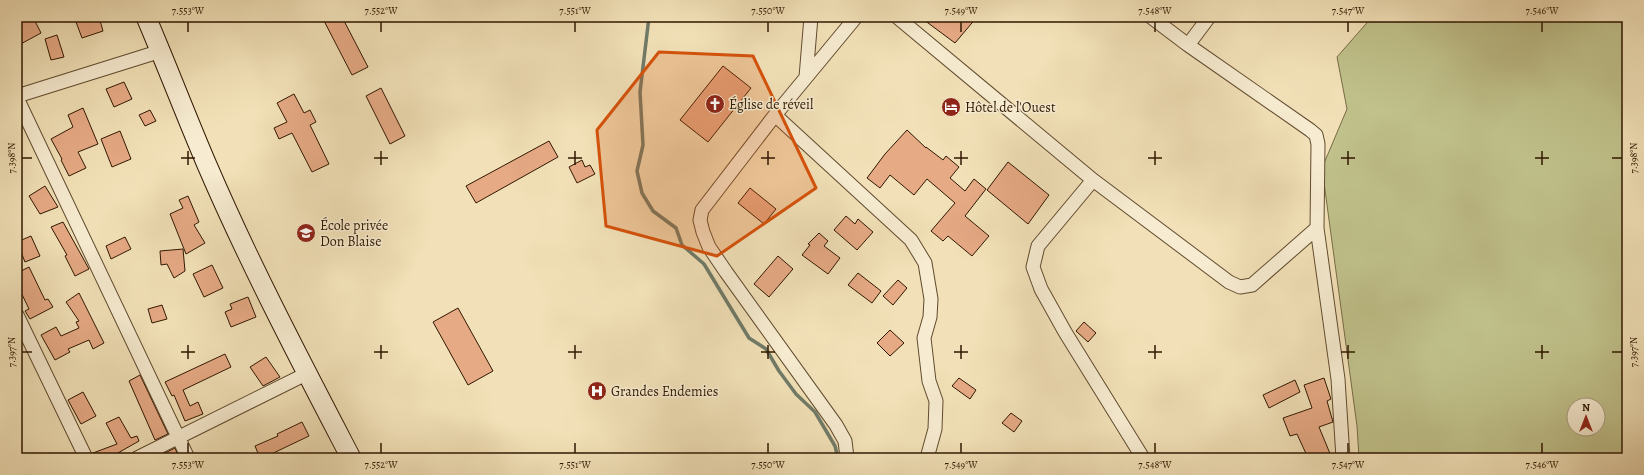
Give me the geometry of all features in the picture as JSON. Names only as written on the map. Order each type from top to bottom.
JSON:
[{"type":"main road","points":[[146,17],[229,212],[351,458]]},
{"type":"street","points":[[806,77],[811,17]]},
{"type":"street","points":[[847,458],[845,441],[836,425],[709,247],[700,220],[702,210],[775,115],[856,17]]},
{"type":"street","points":[[897,17],[1093,180],[1229,282],[1240,287],[1252,285],[1317,228]]},
{"type":"street","points":[[1152,17],[1188,45],[1310,130],[1316,136],[1318,144],[1317,228],[1338,379],[1343,458]]},
{"type":"street","points":[[1188,45],[1209,17]]},
{"type":"street","points":[[161,51],[17,97],[188,458]]},
{"type":"street","points":[[775,115],[911,240],[925,263],[931,299],[930,317],[924,338],[924,353],[929,381],[936,401],[935,429],[926,458]]},
{"type":"street","points":[[1093,180],[1038,246],[1033,267],[1042,289],[1065,332],[1143,458]]},
{"type":"street","points":[[17,315],[86,458]]},
{"type":"street","points":[[137,458],[308,373]]},
{"type":"highlighted area","points":[[659,52],[753,56],[816,188],[717,256],[606,226],[597,130]]},
{"type":"green space","points":[[1372,17],[1627,17],[1627,458],[1359,458],[1357,426],[1322,168],[1347,109],[1337,57]]},
{"type":"building","points":[[26,17],[33,17],[41,33],[17,46],[17,22]]},
{"type":"building","points":[[91,17],[99,17],[103,31],[82,38],[76,22]]},
{"type":"building","points":[[322,17],[342,17],[368,67],[352,75]]},
{"type":"building","points":[[920,17],[977,17],[955,43]]},
{"type":"building","points":[[57,35],[64,57],[51,60],[45,39]]},
{"type":"building","name":"Église de réveil","points":[[723,66],[751,88],[708,142],[680,120]]},
{"type":"building","points":[[124,82],[132,99],[114,107],[106,89]]},
{"type":"building","points":[[381,88],[405,136],[390,144],[366,96]]},
{"type":"building","points":[[294,94],[304,113],[310,110],[316,122],[310,125],[329,164],[312,172],[292,133],[279,139],[274,128],[287,122],[277,103]]},
{"type":"building","points":[[83,108],[98,144],[78,152],[86,168],[69,176],[51,139],[73,127],[68,115]]},
{"type":"building","points":[[150,110],[156,121],[145,126],[139,115]]},
{"type":"building","points":[[907,130],[926,148],[943,160],[946,156],[959,167],[950,178],[965,191],[974,179],[986,189],[965,216],[989,236],[972,256],[948,236],[943,241],[931,231],[955,203],[927,179],[914,195],[890,175],[880,188],[867,178],[885,154]]},
{"type":"building","points":[[120,131],[131,159],[112,167],[101,139]]},
{"type":"building","points":[[549,141],[558,157],[476,203],[466,186]]},
{"type":"building","points":[[582,160],[585,167],[590,165],[595,174],[577,183],[569,167]]},
{"type":"building","points":[[1008,162],[1049,195],[1028,224],[987,190]]},
{"type":"building","points":[[45,186],[58,207],[40,214],[29,196]]},
{"type":"building","points":[[750,188],[776,209],[764,224],[738,203]]},
{"type":"building","points":[[188,196],[199,222],[194,225],[205,243],[186,254],[170,214],[183,208],[179,200]]},
{"type":"building","points":[[846,216],[855,224],[858,219],[873,232],[857,250],[834,230]]},
{"type":"building","points":[[63,222],[89,269],[75,276],[65,256],[67,255],[51,227]]},
{"type":"building","points":[[819,233],[828,241],[824,246],[840,258],[828,274],[802,255],[810,245],[808,244]]},
{"type":"building","points":[[31,236],[40,256],[25,262],[17,242]]},
{"type":"building","points":[[125,237],[131,249],[111,259],[106,246]]},
{"type":"building","points":[[183,249],[185,271],[174,278],[167,264],[161,265],[160,251]]},
{"type":"building","points":[[778,256],[793,269],[769,297],[754,284]]},
{"type":"building","points":[[212,265],[223,288],[204,297],[193,274]]},
{"type":"building","points":[[29,267],[45,300],[48,299],[53,307],[30,319],[25,311],[29,309],[17,284],[17,273]]},
{"type":"building","points":[[858,273],[881,291],[872,303],[848,285]]},
{"type":"building","points":[[898,280],[907,288],[893,305],[883,296]]},
{"type":"building","points":[[79,293],[104,343],[93,349],[89,340],[68,349],[70,352],[55,360],[41,335],[56,327],[61,336],[79,328],[76,322],[79,321],[66,302]]},
{"type":"building","points":[[248,297],[256,317],[231,327],[225,312],[232,309],[230,304]]},
{"type":"building","points":[[162,305],[167,319],[152,323],[148,309]]},
{"type":"building","points":[[458,308],[493,371],[468,385],[433,322]]},
{"type":"building","points":[[1084,322],[1096,333],[1088,342],[1076,331]]},
{"type":"building","points":[[890,330],[904,343],[890,356],[877,343]]},
{"type":"building","points":[[225,354],[231,367],[183,390],[190,406],[198,402],[203,414],[185,421],[174,395],[172,396],[165,382]]},
{"type":"building","points":[[266,357],[280,377],[263,386],[250,367]]},
{"type":"building","points":[[140,375],[168,434],[155,440],[129,381]]},
{"type":"building","points":[[959,378],[976,390],[970,399],[952,386]]},
{"type":"building","points":[[1324,378],[1331,399],[1327,401],[1333,422],[1319,427],[1331,456],[1326,458],[1308,458],[1297,434],[1290,436],[1283,418],[1312,408],[1304,385]]},
{"type":"building","points":[[1295,380],[1300,392],[1269,408],[1263,395]]},
{"type":"building","points":[[83,392],[96,416],[81,424],[68,400]]},
{"type":"building","points":[[1011,413],[1022,421],[1014,432],[1002,423]]},
{"type":"building","points":[[119,417],[131,438],[137,436],[139,441],[109,458],[94,458],[93,453],[117,444],[106,423]]},
{"type":"building","points":[[302,422],[309,436],[263,458],[260,458],[255,446],[278,436],[277,434]]},
{"type":"building","points":[[175,448],[179,458],[155,458]]},
{"type":"waterway","points":[[649,17],[640,92],[643,145],[637,171],[642,193],[653,211],[676,228],[682,245],[704,264],[749,338],[766,349],[779,371],[796,394],[815,412],[835,446],[838,458]]},
{"type":"place","name":"Église de réveil","points":[[715,104]]},
{"type":"place","name":"Hôtel de l'Ouest","points":[[951,107]]},
{"type":"place","name":"École privée Don Blaise","points":[[306,233]]},
{"type":"place","name":"Grandes Endemies","points":[[597,391]]}]
